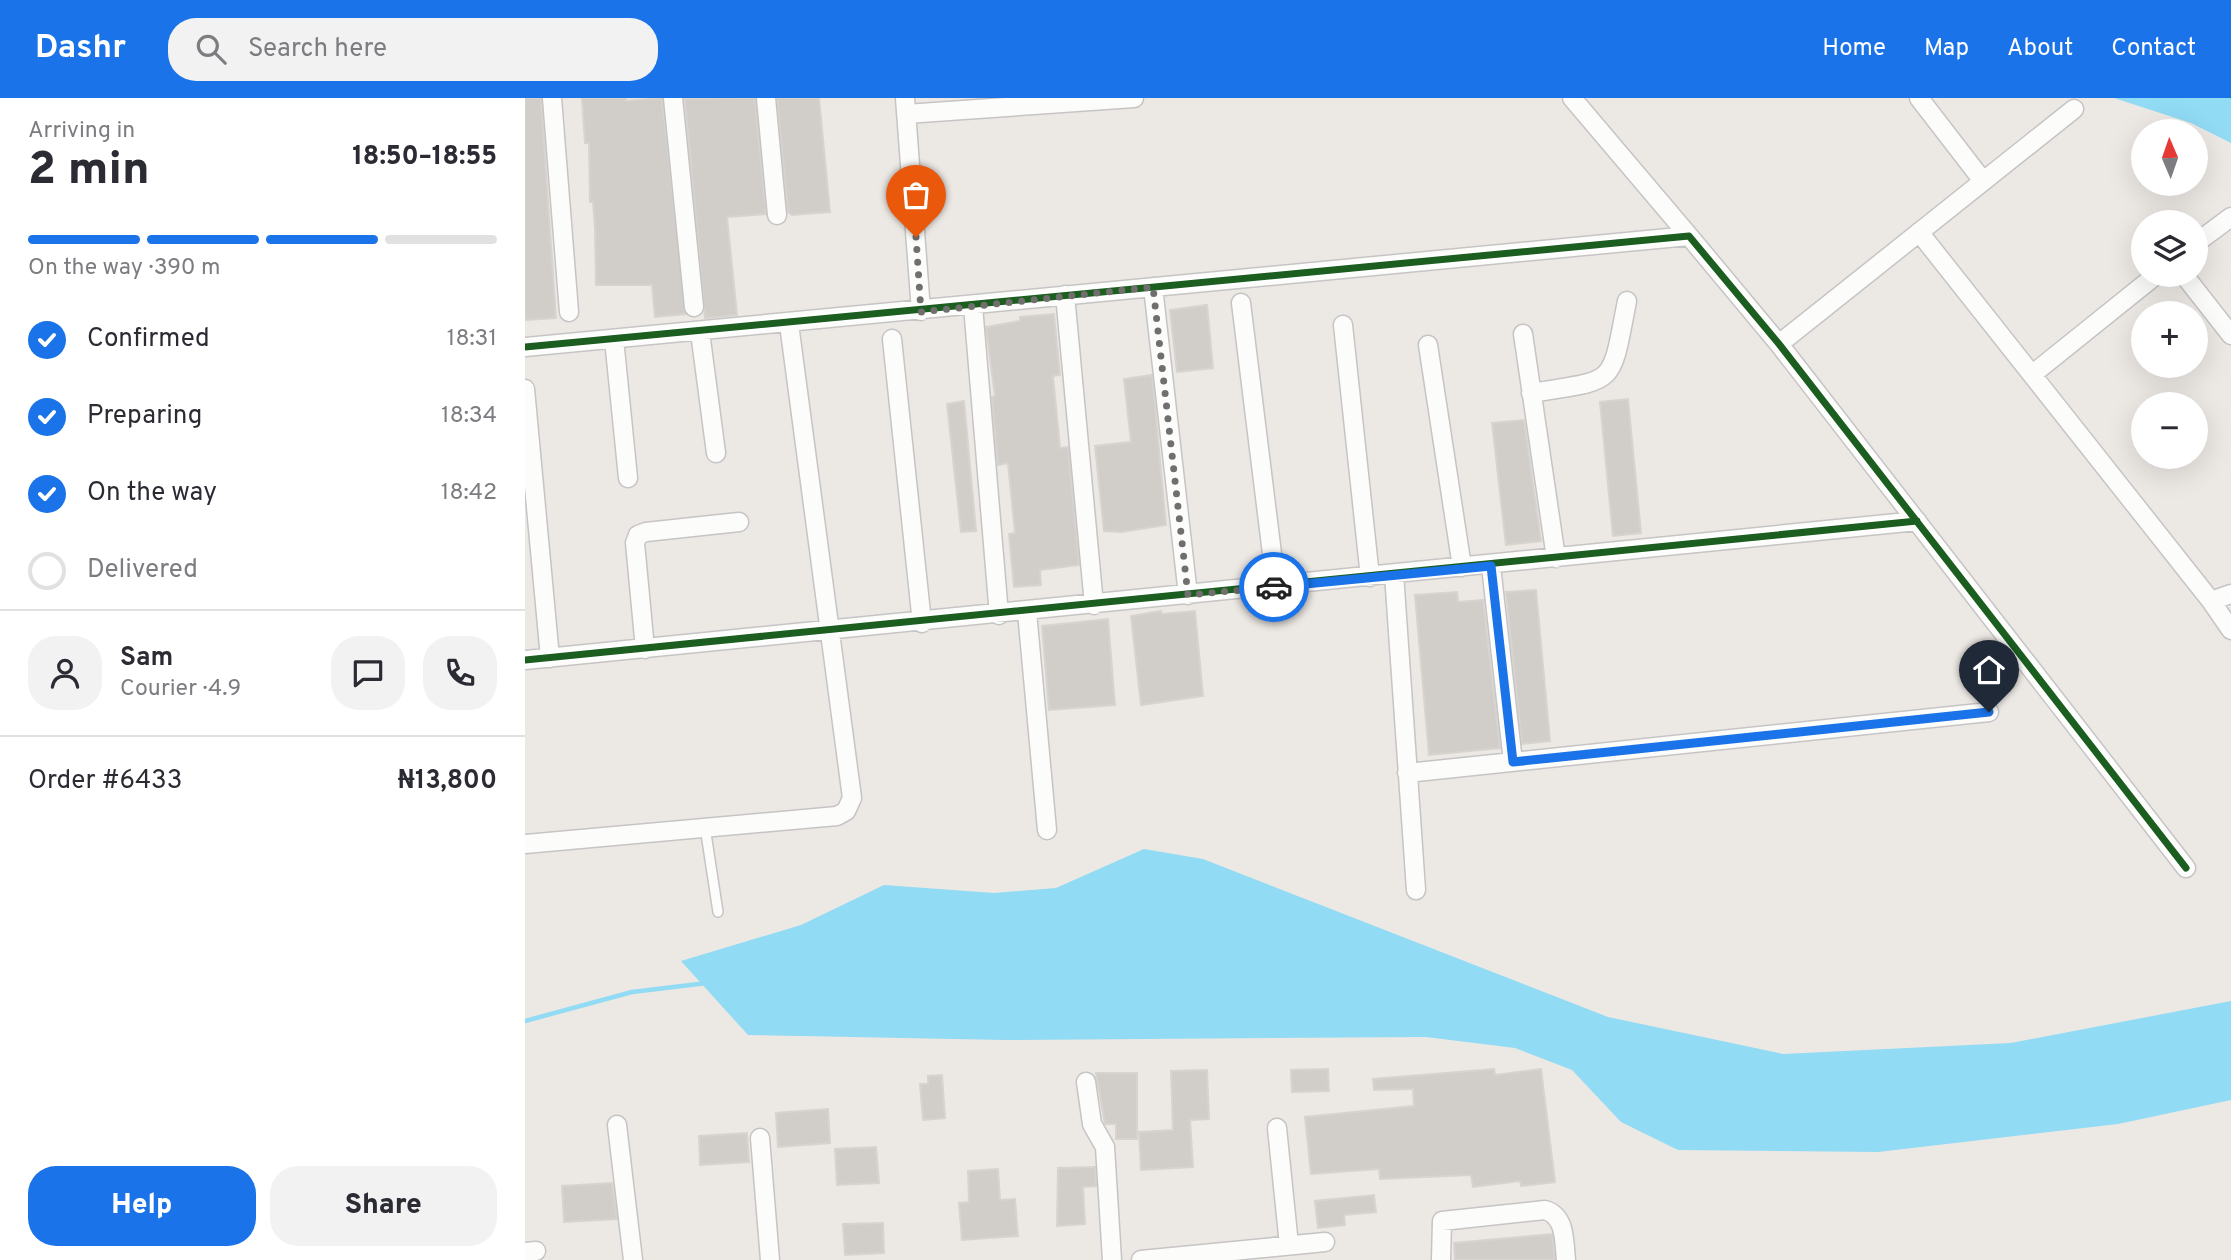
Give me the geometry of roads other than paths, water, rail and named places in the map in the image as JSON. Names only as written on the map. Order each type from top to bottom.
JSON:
[{"type":"street","points":[[552,98],[569,312]]},
{"type":"street","points":[[673,98],[694,307]]},
{"type":"street","points":[[765,98],[777,215]]},
{"type":"street","points":[[921,312],[906,106],[1134,98]]},
{"type":"street","points":[[1572,98],[1779,344],[2186,868]]},
{"type":"street","points":[[1919,98],[1983,181]]},
{"type":"street","points":[[1779,344],[2074,109]]},
{"type":"street","points":[[2208,234],[2231,217]]},
{"type":"street","points":[[1919,232],[2034,373],[2231,630]]},
{"type":"street","points":[[525,347],[921,312],[1065,295],[1689,236]]},
{"type":"street","points":[[1153,287],[1188,595]]},
{"type":"street","points":[[2034,373],[2141,287]]},
{"type":"street","points":[[2193,287],[2231,335]]},
{"type":"street","points":[[1065,295],[1094,605]]},
{"type":"street","points":[[1531,393],[1595,382],[1608,375],[1615,362],[1627,301]]},
{"type":"street","points":[[1241,303],[1276,586]]},
{"type":"street","points":[[973,306],[999,615]]},
{"type":"street","points":[[525,844],[837,816],[846,810],[852,798],[789,324]]},
{"type":"street","points":[[1343,325],[1370,577]]},
{"type":"street","points":[[700,332],[716,453]]},
{"type":"street","points":[[1523,334],[1556,558]]},
{"type":"street","points":[[614,339],[628,478]]},
{"type":"street","points":[[892,339],[922,623]]},
{"type":"street","points":[[1428,345],[1462,567]]},
{"type":"street","points":[[525,389],[550,658]]},
{"type":"street","points":[[525,660],[922,623],[1917,521]]},
{"type":"street","points":[[645,649],[635,543],[638,535],[739,522]]},
{"type":"street","points":[[1491,566],[1513,762]]},
{"type":"street","points":[[1394,574],[1416,890]]},
{"type":"street","points":[[2211,601],[2231,594]]},
{"type":"street","points":[[1027,612],[1047,830]]},
{"type":"street","points":[[1407,773],[1989,712]]},
{"type":"street","points":[[1086,1082],[1092,1124],[1105,1147],[1112,1260]]},
{"type":"street","points":[[617,1125],[633,1260]]},
{"type":"street","points":[[1277,1128],[1289,1245]]},
{"type":"street","points":[[760,1138],[770,1260]]},
{"type":"street","points":[[1441,1260],[1442,1221],[1545,1210],[1555,1214],[1561,1224],[1566,1260]]},
{"type":"street","points":[[1141,1260],[1325,1242]]},
{"type":"lane","points":[[705,827],[718,912]]},
{"type":"water","points":[[2114,98],[2231,98],[2231,143],[2209,132],[2209,119],[2179,119]]},
{"type":"water","points":[[1144,849],[1203,859],[1608,1017],[1783,1054],[2011,1043],[2231,1001],[2231,1100],[2118,1124],[1878,1152],[1678,1150],[1621,1122],[1572,1070],[1515,1048],[1426,1037],[1006,1040],[748,1035],[681,961],[801,925],[884,885],[994,893],[1056,888]]},
{"type":"waterway","points":[[525,1021],[632,992],[707,983]]}]
